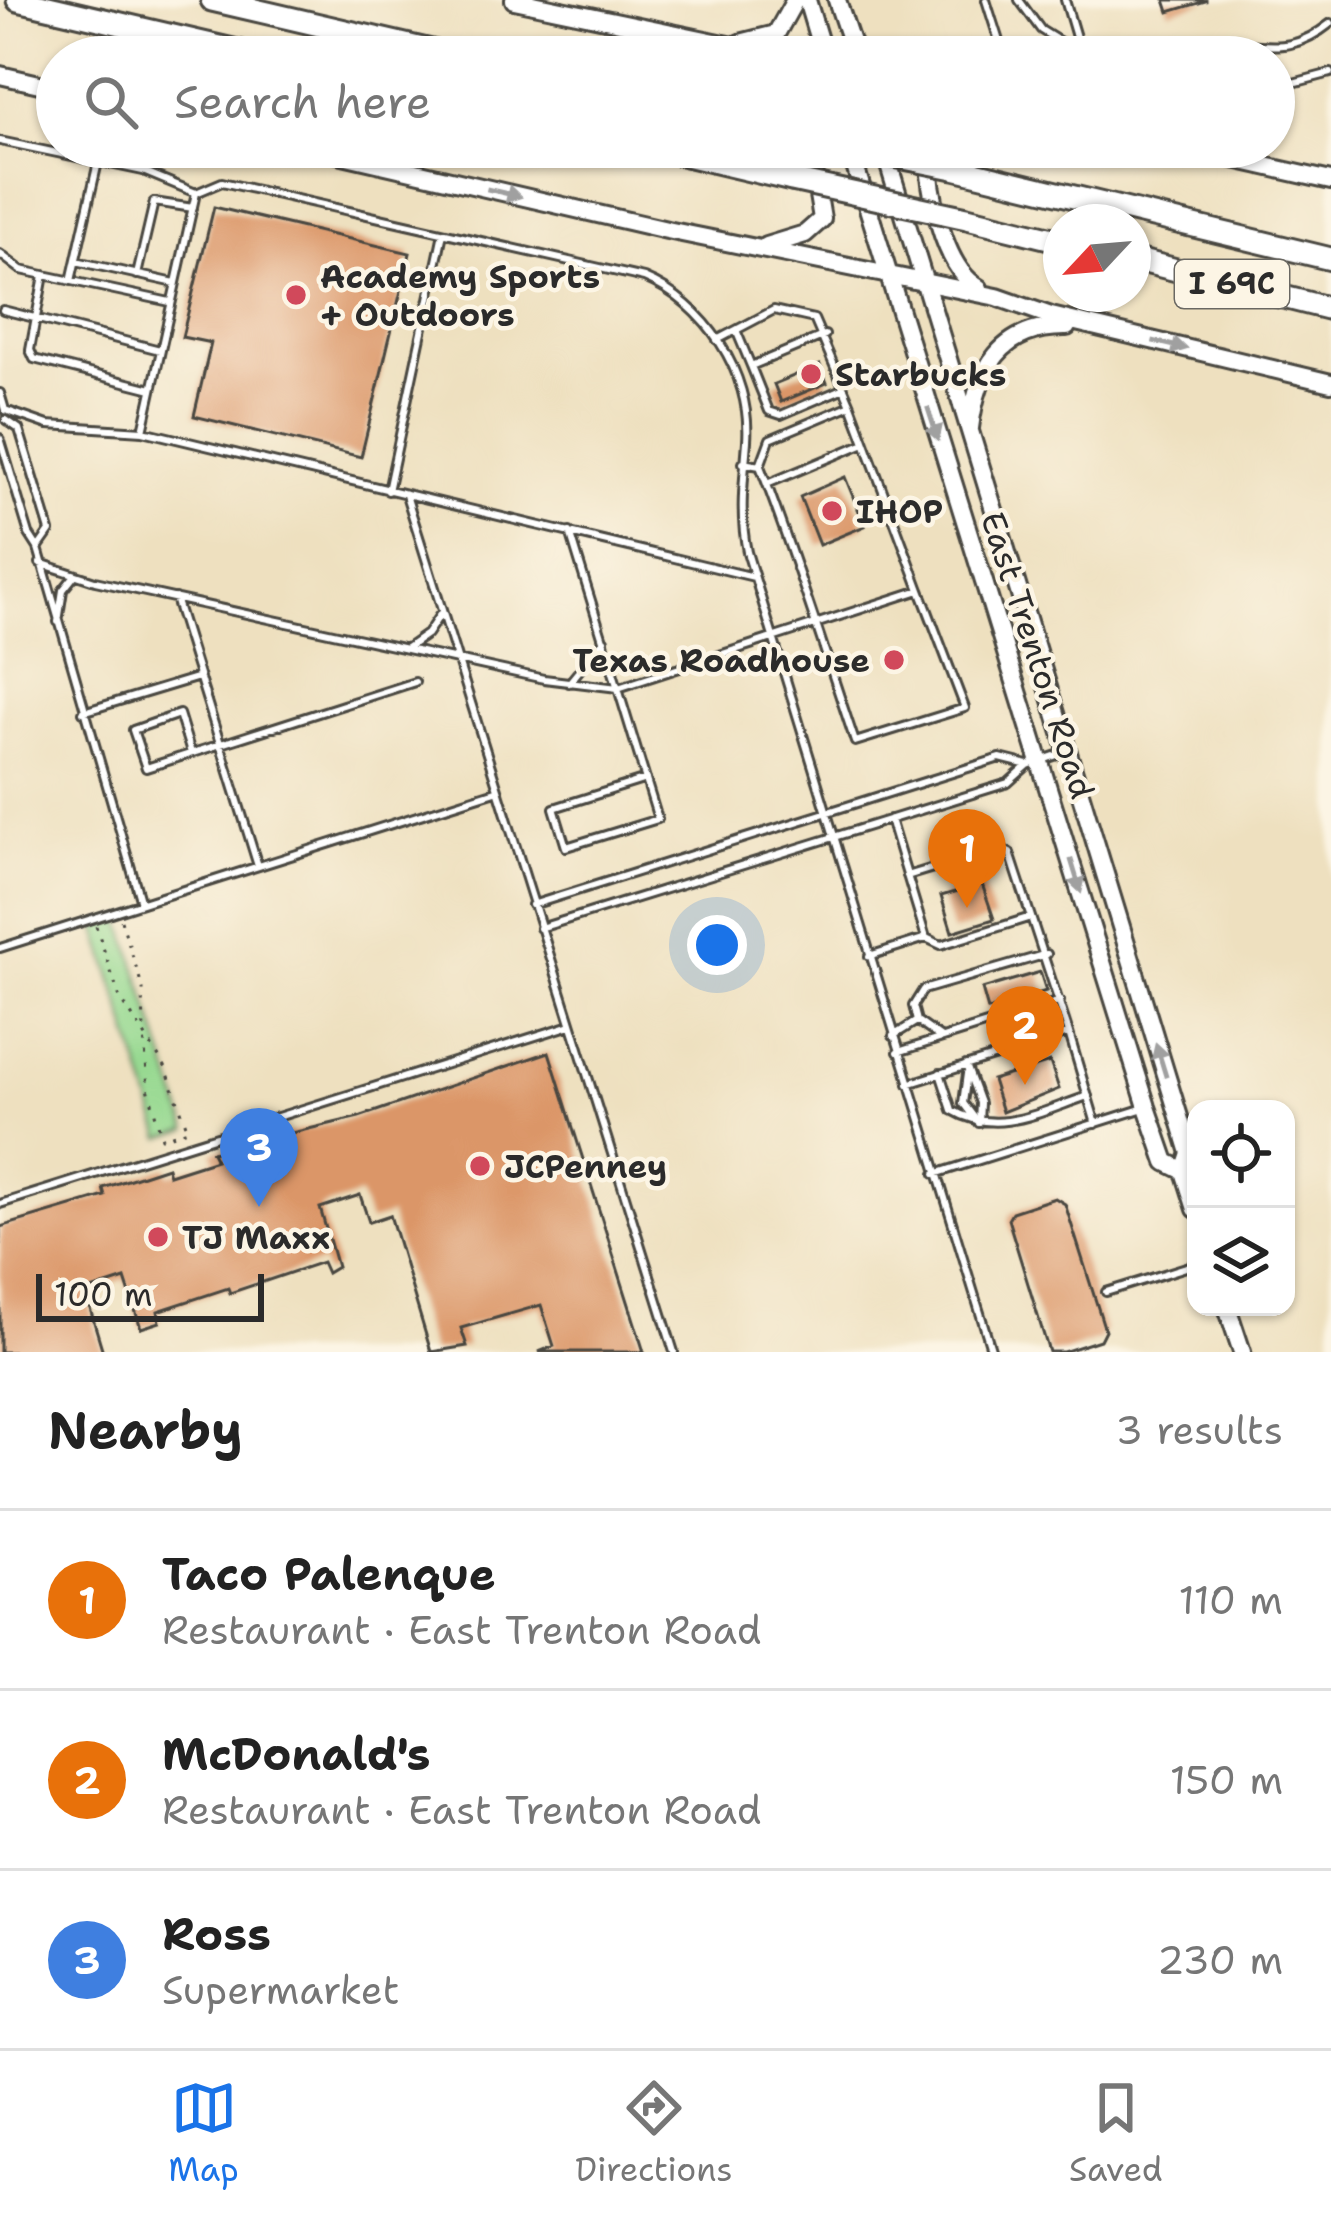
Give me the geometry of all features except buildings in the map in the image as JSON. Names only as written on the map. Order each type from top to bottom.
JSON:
[{"type":"highway","points":[[212,0],[368,36]]},
{"type":"highway","points":[[244,0],[275,14]]},
{"type":"highway","points":[[0,2],[24,2],[172,36]]},
{"type":"highway","points":[[744,168],[1043,237]]},
{"type":"highway","name":"I 69C","points":[[955,168],[1331,259]]},
{"type":"highway","name":"I 69C","points":[[1151,264],[1331,309]]},
{"type":"main road","points":[[514,0],[681,36]]},
{"type":"main road","points":[[766,36],[776,34],[795,0]]},
{"type":"main road","points":[[807,0],[818,36]]},
{"type":"main road","points":[[837,0],[849,36]]},
{"type":"main road","points":[[0,75],[36,83]]},
{"type":"main road","points":[[401,168],[997,297],[1095,327],[1331,382]]},
{"type":"main road","points":[[759,249],[805,234],[822,219],[814,168]]},
{"type":"main road","name":"East Trenton Road","points":[[855,168],[1034,762],[1147,1107],[1166,1162],[1184,1171]]},
{"type":"main road","name":"East Trenton Road","points":[[890,168],[1190,1153],[1184,1171],[1195,1208]]},
{"type":"main road","points":[[933,168],[955,264],[967,280],[997,297]]},
{"type":"main road","points":[[1274,168],[1331,181]]},
{"type":"main road","points":[[969,435],[984,367],[999,348],[1046,326],[1095,327]]},
{"type":"main road","points":[[1230,1316],[1242,1352]]},
{"type":"lane","points":[[986,0],[997,36]]},
{"type":"lane","points":[[1019,0],[1051,36]]},
{"type":"lane","points":[[1065,0],[1077,36]]},
{"type":"lane","points":[[1295,47],[1331,23]]},
{"type":"lane","points":[[1295,82],[1331,73]]},
{"type":"lane","points":[[0,141],[36,149]]},
{"type":"lane","points":[[71,281],[97,168]]},
{"type":"lane","points":[[125,168],[162,176],[196,193],[222,182],[644,278],[692,305],[717,340],[742,403],[747,437],[741,524],[754,578],[992,1352]]},
{"type":"lane","points":[[143,431],[196,193]]},
{"type":"lane","points":[[137,274],[154,202],[193,208]]},
{"type":"lane","points":[[388,491],[443,233]]},
{"type":"lane","points":[[0,254],[21,270],[170,302]]},
{"type":"lane","points":[[76,261],[175,283]]},
{"type":"lane","points":[[44,275],[29,350],[34,359],[152,389]]},
{"type":"lane","points":[[3,310],[160,350]]},
{"type":"lane","points":[[717,340],[774,310],[814,319],[825,335],[965,708],[855,742],[760,466],[770,439],[851,405]]},
{"type":"lane","points":[[736,330],[769,411],[781,415],[844,388]]},
{"type":"lane","points":[[752,366],[825,335]]},
{"type":"lane","points":[[0,393],[5,415],[0,435],[28,534],[38,548],[141,903]]},
{"type":"lane","points":[[5,415],[48,425],[143,431],[754,578]]},
{"type":"lane","points":[[5,415],[19,430],[50,532],[38,548]]},
{"type":"lane","points":[[767,484],[865,443]]},
{"type":"lane","points":[[743,463],[760,466]]},
{"type":"lane","points":[[406,495],[674,1352]]},
{"type":"lane","points":[[571,532],[618,688],[646,779],[658,819],[566,848],[554,808],[646,779]]},
{"type":"lane","points":[[40,563],[175,598],[569,683],[618,688],[920,590]]},
{"type":"lane","points":[[59,632],[63,590],[76,574]]},
{"type":"lane","points":[[175,598],[258,866]]},
{"type":"lane","points":[[407,648],[427,634],[441,613]]},
{"type":"lane","points":[[569,683],[604,640]]},
{"type":"lane","points":[[83,712],[200,677]]},
{"type":"lane","points":[[191,753],[178,714],[133,730],[146,768],[415,682]]},
{"type":"lane","points":[[540,928],[1008,783],[1034,762],[1066,752]]},
{"type":"lane","points":[[532,905],[1000,758],[1034,762]]},
{"type":"lane","points":[[0,948],[496,791]]},
{"type":"lane","points":[[890,819],[926,938]]},
{"type":"lane","points":[[908,876],[1005,849],[1047,954],[1096,1124]]},
{"type":"lane","points":[[869,956],[926,938],[941,945],[1031,917]]},
{"type":"lane","points":[[941,1038],[917,1021],[913,1006],[923,990],[1047,954]]},
{"type":"lane","points":[[898,1052],[1060,1001]]},
{"type":"lane","points":[[893,1036],[917,1021]]},
{"type":"lane","points":[[0,1204],[571,1024]]},
{"type":"lane","points":[[908,1084],[966,1070],[1069,1033]]},
{"type":"lane","points":[[966,1070],[980,1103],[979,1123]]},
{"type":"lane","points":[[966,1070],[961,1083],[963,1103],[979,1123]]},
{"type":"lane","points":[[940,1073],[952,1110],[979,1123],[1000,1124],[1088,1096]]},
{"type":"lane","points":[[935,1174],[1147,1107]]},
{"type":"lane","points":[[1106,1292],[1187,1267]]},
{"type":"path","points":[[144,1035],[142,989],[121,919],[96,926],[119,996],[144,1035],[166,1068],[188,1130],[162,1138],[148,1088],[144,1035]]},
{"type":"green space","points":[[121,919],[188,1130],[162,1138],[96,926]]},
{"type":"place","name":"Academy Sports + Outdoors","points":[[296,295]]},
{"type":"place","name":"Starbucks","points":[[811,374]]},
{"type":"place","name":"IHOP","points":[[832,511]]},
{"type":"place","name":"Texas Roadhouse","points":[[894,660]]},
{"type":"place","name":"Taco Palenque","points":[[967,908]]},
{"type":"place","name":"McDonald's","points":[[1025,1085]]},
{"type":"place","name":"JCPenney","points":[[480,1166]]},
{"type":"place","name":"Ross","points":[[259,1207]]},
{"type":"place","name":"TJ Maxx","points":[[158,1237]]}]
